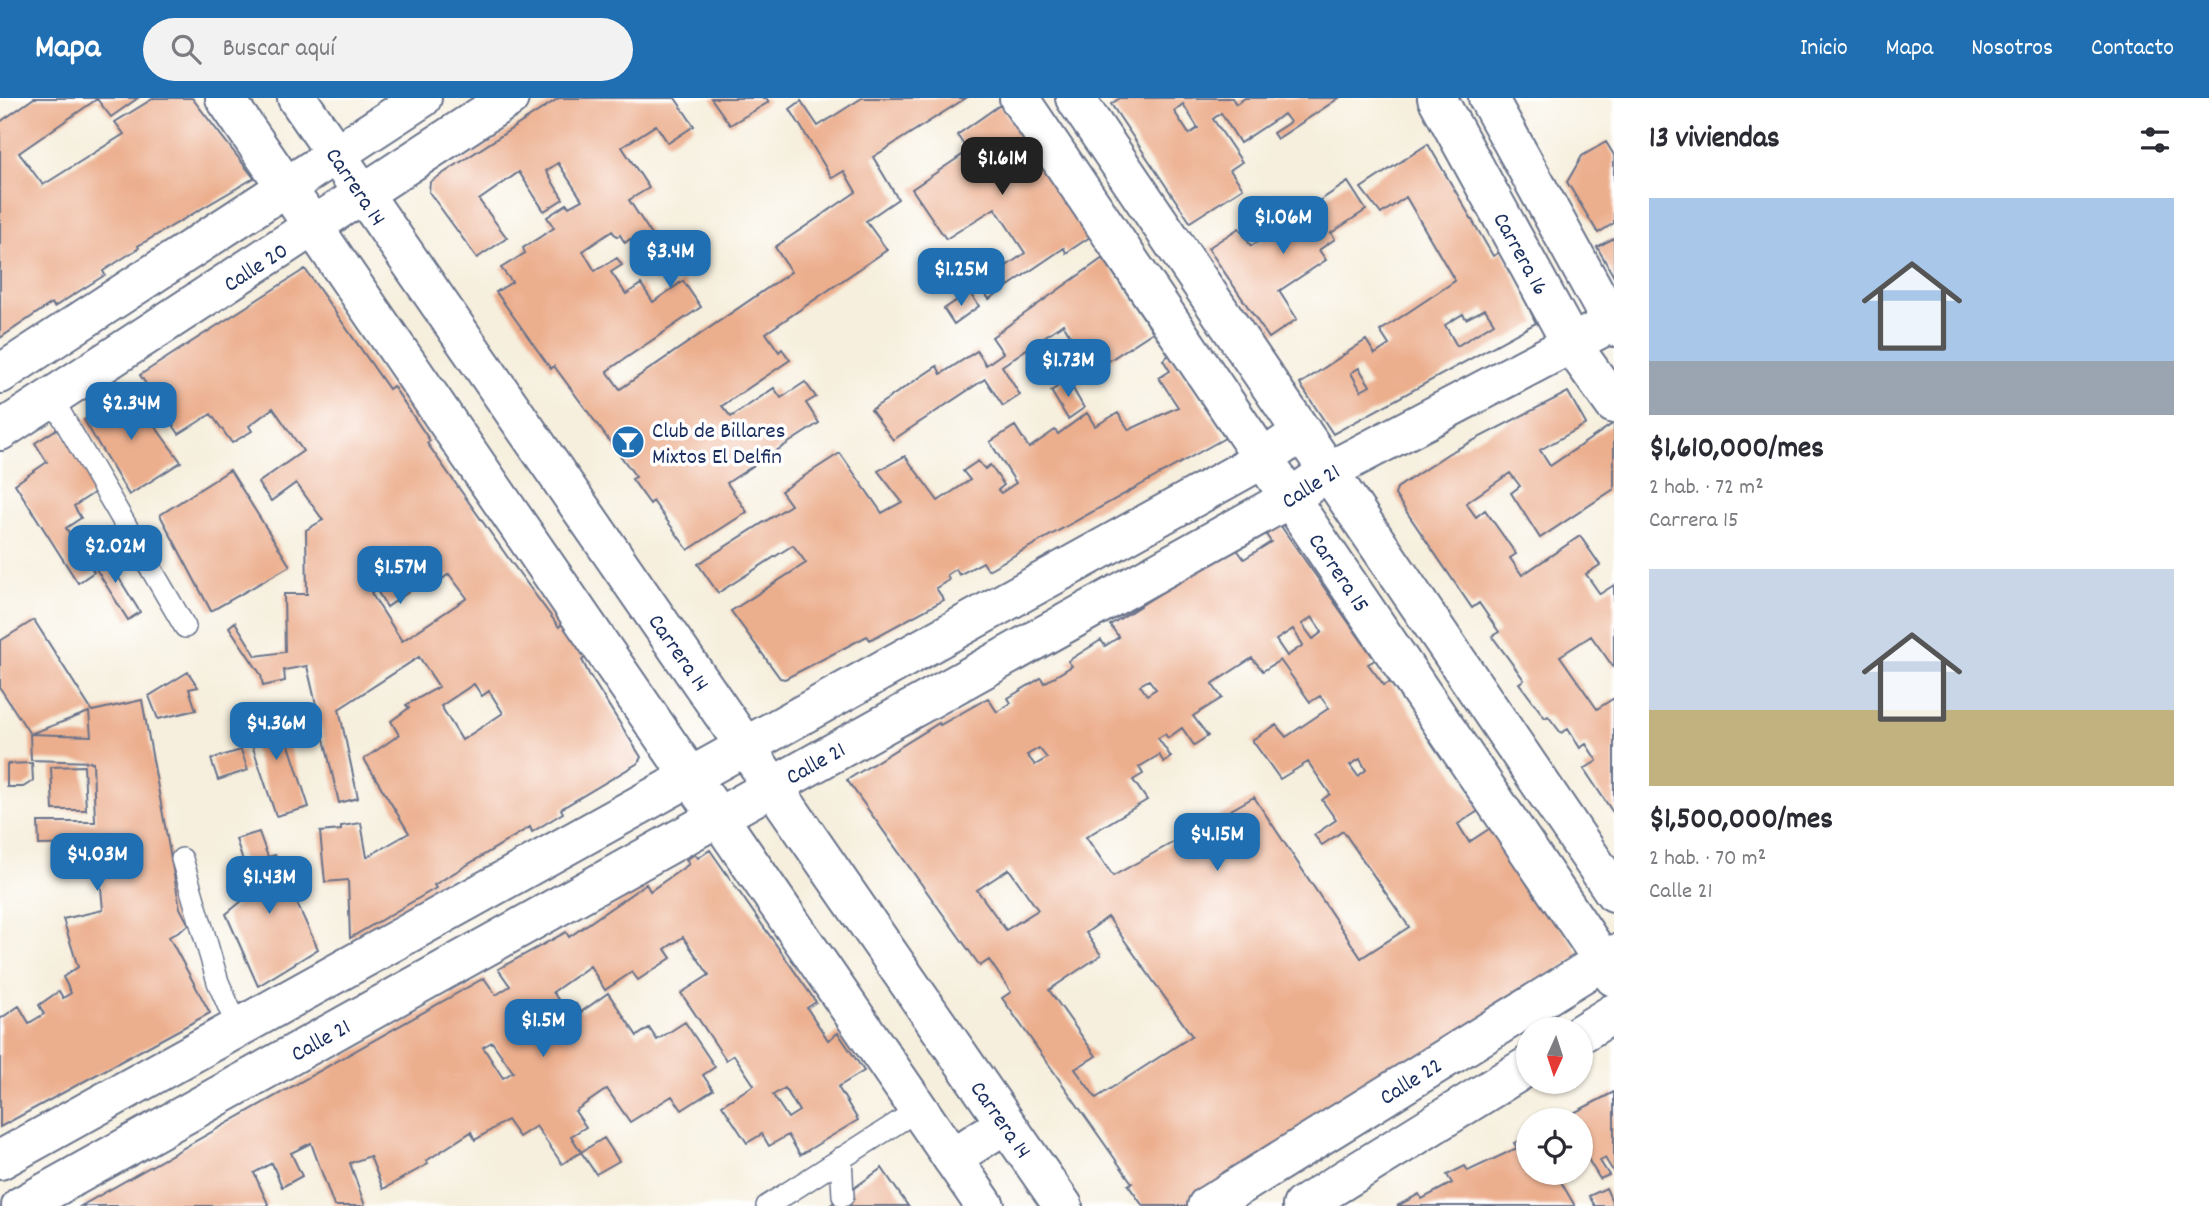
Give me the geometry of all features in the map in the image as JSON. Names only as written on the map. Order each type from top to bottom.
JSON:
[{"type":"street","points":[[225,98],[985,1206]]},
{"type":"street","name":"Carrera 14","points":[[297,98],[1063,1206]]},
{"type":"street","points":[[0,374],[422,98]]},
{"type":"street","name":"Calle 20","points":[[0,431],[509,98]]},
{"type":"street","name":"Carrera 15","points":[[1019,98],[1610,964]]},
{"type":"street","name":"Carrera 15","points":[[1075,98],[1614,892]]},
{"type":"street","name":"Carrera 16","points":[[1437,98],[1572,345],[1613,402]]},
{"type":"street","name":"Carrera 16","points":[[1488,98],[1613,325]]},
{"type":"street","name":"Calle 21","points":[[22,1206],[1290,498],[1329,471],[1613,325]]},
{"type":"street","name":"Calle 21","points":[[0,1160],[1264,459],[1302,432]]},
{"type":"street","name":"Calle 22","points":[[1207,1206],[1610,964]]},
{"type":"street","points":[[1593,1026],[1614,1013]]},
{"type":"street","points":[[1302,1206],[1516,1073]]},
{"type":"street","points":[[1363,1110],[1389,1152]]},
{"type":"street","points":[[952,1158],[1005,1124]]},
{"type":"lane","points":[[51,397],[185,627]]},
{"type":"lane","points":[[182,859],[218,982],[238,1028]]},
{"type":"lane","points":[[767,1206],[919,1109]]},
{"type":"lane","points":[[841,1158],[844,1196]]},
{"type":"building","points":[[34,98],[138,98],[111,117],[97,99],[19,153],[43,185],[124,134],[115,122],[154,98],[192,98],[254,178],[138,246],[139,248],[103,271],[105,275],[54,307],[52,303],[0,338],[0,122]]},
{"type":"building","points":[[559,98],[675,98],[694,126],[668,143],[656,125],[622,147],[649,188],[629,200],[665,255],[646,267],[630,239],[625,243],[620,235],[617,237],[612,231],[583,251],[595,271],[617,258],[622,265],[611,272],[626,294],[641,284],[653,302],[683,281],[701,307],[607,371],[620,389],[791,272],[775,247],[856,192],[844,171],[832,178],[790,109],[801,101],[818,126],[862,98],[966,98],[873,157],[898,199],[866,221],[887,250],[766,333],[779,352],[782,349],[790,360],[722,406],[731,417],[774,388],[781,398],[805,382],[816,397],[806,403],[819,423],[727,483],[747,512],[688,550],[653,501],[650,504],[632,479],[636,477],[554,366],[551,369],[496,292],[512,282],[501,268],[525,253],[523,248],[554,228],[547,217],[567,204],[569,207],[582,200],[558,163],[546,171],[563,199],[544,211],[519,172],[479,200],[507,238],[477,258],[429,192],[430,182]]},
{"type":"building","points":[[711,98],[766,98],[769,102],[730,125]]},
{"type":"building","points":[[1120,98],[1232,98],[1236,104],[1245,98],[1339,98],[1277,139],[1273,133],[1290,122],[1284,114],[1240,143],[1221,113],[1213,119],[1242,162],[1230,170],[1243,188],[1190,222],[1111,104]],"holes":[[[1183,104],[1198,128],[1189,134],[1174,111]]]},
{"type":"building","points":[[1000,105],[1090,237],[1066,253],[1064,248],[989,299],[979,285],[1025,253],[995,208],[946,239],[912,189],[968,151],[957,135]]},
{"type":"building","points":[[1606,142],[1614,155],[1614,223],[1598,233],[1567,182],[1582,156]]},
{"type":"building","points":[[1428,144],[1493,256],[1502,251],[1536,323],[1333,434],[1300,384],[1366,340],[1375,354],[1389,345],[1380,331],[1455,281],[1406,197],[1381,214],[1361,188]],"holes":[[[1485,309],[1494,323],[1457,346],[1445,325],[1463,314],[1466,319]],[[1359,368],[1370,386],[1361,391],[1351,373]]]},
{"type":"building","points":[[1348,182],[1366,210],[1331,233],[1335,239],[1319,250],[1326,260],[1279,291],[1297,319],[1269,338],[1208,248],[1239,228],[1251,246]]},
{"type":"building","points":[[1614,238],[1614,277],[1597,247]]},
{"type":"building","points":[[1103,258],[1153,332],[1093,371],[1063,324],[1002,366],[1020,395],[1003,406],[985,379],[893,440],[871,410],[937,366],[941,374],[977,351],[986,365],[1003,353],[992,337]]},
{"type":"building","points":[[305,269],[389,389],[393,386],[430,441],[427,443],[509,559],[559,627],[562,624],[585,658],[582,660],[589,674],[641,757],[638,763],[561,809],[563,813],[532,832],[530,827],[434,885],[436,888],[350,938],[348,880],[325,882],[320,832],[341,830],[341,826],[361,823],[367,857],[409,833],[364,759],[399,735],[391,721],[409,708],[406,705],[439,687],[419,657],[339,709],[358,798],[339,803],[307,666],[284,670],[285,681],[263,686],[261,675],[229,627],[235,622],[256,656],[285,652],[284,594],[307,594],[306,530],[323,520],[296,483],[271,501],[258,483],[303,451],[273,408],[249,426],[252,431],[232,443],[211,414],[179,434],[140,375]],"holes":[[[449,574],[467,598],[402,641],[371,593],[376,589],[387,607],[429,578],[433,586]],[[474,684],[482,696],[489,691],[503,713],[462,740],[441,706]]]},
{"type":"building","points":[[969,292],[979,306],[954,324],[944,309]]},
{"type":"building","points":[[1169,355],[1225,438],[988,570],[983,562],[959,575],[956,569],[947,575],[949,580],[936,588],[944,600],[870,640],[867,636],[785,679],[780,678],[731,611],[806,563],[793,545],[718,593],[698,564],[791,505],[781,491],[840,453],[882,513],[902,502],[878,471],[905,456],[938,501],[970,480],[963,471],[978,461],[985,469],[990,465],[1004,485],[998,490],[1001,493],[1016,483],[990,442],[1015,426],[1029,448],[1055,430],[1058,434],[1087,413],[1095,426],[1118,413],[1129,430],[1178,407],[1159,378],[1170,371],[1163,360]]},
{"type":"building","points":[[1068,380],[1084,408],[1068,419],[1051,391]]},
{"type":"building","points":[[127,388],[181,462],[129,495],[84,420]]},
{"type":"building","points":[[1568,392],[1586,424],[1540,450],[1550,466],[1614,423],[1614,489],[1540,538],[1511,493],[1520,486],[1510,473],[1466,503],[1476,517],[1485,510],[1516,554],[1510,558],[1522,575],[1580,536],[1600,565],[1586,574],[1600,594],[1614,585],[1614,668],[1591,636],[1560,656],[1597,709],[1614,698],[1614,814],[1584,769],[1597,761],[1586,744],[1580,748],[1568,729],[1561,733],[1548,716],[1545,718],[1519,683],[1524,680],[1492,636],[1499,632],[1479,603],[1472,608],[1395,495],[1397,488],[1449,453]]},
{"type":"building","points":[[60,427],[100,489],[74,506],[81,518],[66,528],[94,572],[78,583],[15,484],[47,462],[35,443]]},
{"type":"building","points":[[230,470],[290,566],[211,611],[160,515]]},
{"type":"building","points":[[1278,522],[1375,660],[1368,664],[1384,685],[1390,682],[1480,810],[1458,824],[1469,842],[1492,827],[1580,955],[1191,1206],[1143,1206],[1128,1185],[1132,1183],[1002,998],[1011,992],[989,960],[980,966],[847,780],[939,723],[940,725],[988,698],[997,712],[1011,703],[1008,698],[1041,678],[1044,683],[1072,666],[1068,661],[1101,640],[1105,646],[1119,637],[1110,625],[1194,572],[1236,548],[1244,559],[1271,542],[1263,530]],"holes":[[[1312,617],[1322,632],[1313,639],[1302,624]],[[1293,629],[1303,645],[1287,656],[1276,640]],[[1252,658],[1263,671],[1280,660],[1310,702],[1320,696],[1329,708],[1286,737],[1276,725],[1252,740],[1280,779],[1308,762],[1330,794],[1322,800],[1336,820],[1314,835],[1322,845],[1343,831],[1409,927],[1361,958],[1254,797],[1113,876],[1086,837],[1147,800],[1133,780],[1143,774],[1139,767],[1159,755],[1164,762],[1171,757],[1158,738],[1165,734],[1168,738],[1182,728],[1194,745],[1208,736],[1193,716],[1222,698],[1212,684]],[[1149,680],[1156,689],[1147,695],[1140,685]],[[1039,748],[1047,758],[1035,765],[1027,755]],[[1360,759],[1366,770],[1358,776],[1350,765]],[[1009,869],[1038,910],[1006,930],[977,890]],[[1108,917],[1192,1036],[1096,1098],[1075,1069],[1096,1056],[1049,990],[1101,955],[1086,933]]]},
{"type":"building","points":[[97,543],[140,612],[128,620],[96,569],[102,566],[91,547]]},
{"type":"building","points":[[34,620],[92,711],[142,700],[180,908],[189,925],[169,937],[210,1013],[0,1127],[0,1019],[19,1006],[29,1023],[44,1014],[39,1005],[59,991],[63,998],[71,993],[63,977],[78,967],[63,919],[103,910],[97,844],[39,845],[38,822],[95,822],[93,762],[31,760],[30,734],[0,688],[0,641]],"holes":[[[89,712],[91,736],[30,734]]]},
{"type":"building","points":[[188,672],[198,687],[189,689],[196,710],[158,719],[149,696]]},
{"type":"building","points":[[277,708],[309,807],[276,816],[243,718]]},
{"type":"building","points":[[241,750],[248,770],[218,780],[211,759]]},
{"type":"building","points":[[32,763],[33,781],[23,787],[7,787],[7,764]]},
{"type":"building","points":[[84,766],[86,810],[53,810],[51,767]]},
{"type":"building","points":[[259,832],[268,857],[275,855],[318,949],[258,986],[226,914],[253,892],[236,839]]},
{"type":"building","points":[[710,850],[816,1002],[807,1008],[828,1040],[838,1033],[864,1071],[838,1087],[858,1120],[800,1155],[788,1135],[769,1146],[762,1134],[747,1143],[722,1105],[754,1085],[734,1055],[726,1060],[681,993],[709,975],[683,937],[665,949],[671,958],[638,980],[632,972],[605,990],[590,966],[553,992],[566,1011],[576,1004],[581,1012],[608,993],[637,1036],[649,1028],[657,1040],[685,1022],[715,1067],[703,1075],[713,1090],[682,1110],[672,1096],[630,1122],[607,1089],[575,1111],[586,1127],[571,1136],[581,1152],[562,1164],[536,1126],[519,1137],[507,1120],[475,1140],[471,1132],[426,1161],[428,1164],[383,1189],[370,1156],[350,1163],[365,1206],[334,1206],[311,1143],[291,1153],[302,1176],[282,1187],[272,1163],[254,1173],[269,1206],[81,1206],[484,978],[496,995],[510,986],[498,969],[566,932],[569,937],[646,884],[650,891],[689,864],[686,860],[695,854],[698,858]],"holes":[[[492,1042],[513,1072],[503,1078],[483,1047]],[[785,1088],[799,1111],[788,1118],[773,1095]]]},
{"type":"building","points":[[1614,1092],[1614,1173],[1605,1158],[1600,1161],[1609,1175],[1600,1179],[1593,1167],[1593,1108],[1583,1108]]},
{"type":"building","points":[[604,1138],[619,1161],[596,1174],[581,1152]]},
{"type":"building","points":[[1516,1148],[1516,1185],[1563,1185],[1575,1206],[1397,1206],[1419,1194],[1422,1199],[1452,1183],[1447,1175],[1465,1166],[1468,1171]]},
{"type":"building","points":[[882,1168],[908,1206],[829,1206],[843,1196]]},
{"type":"building","points":[[1606,1188],[1614,1206],[1595,1206],[1589,1196]]},
{"type":"place","name":"Club de Billares Mixtos El Delfin","points":[[628,442]]}]
